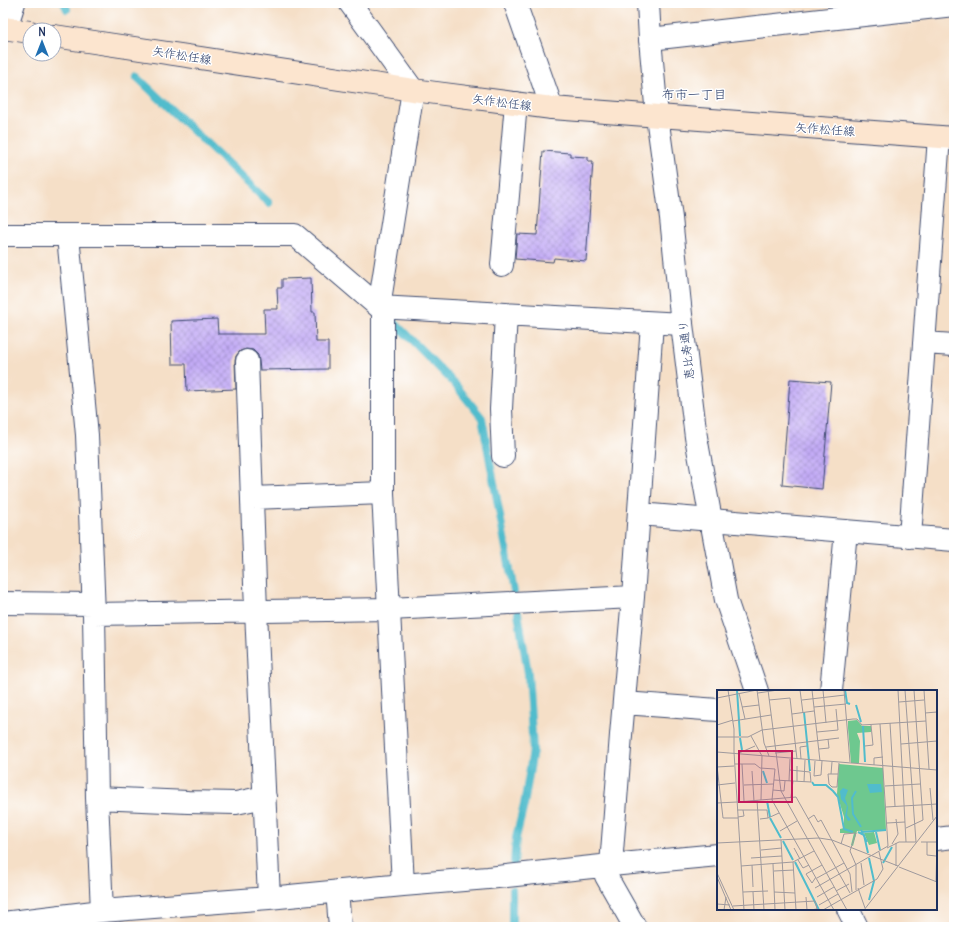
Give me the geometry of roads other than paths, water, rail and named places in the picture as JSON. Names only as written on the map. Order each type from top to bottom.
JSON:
[{"type":"main road","points":[[4,28],[22,31]]},
{"type":"main road","name":"矢作松任線","points":[[62,37],[516,104],[946,138]]},
{"type":"street","points":[[4,28],[14,3]]},
{"type":"street","points":[[350,3],[414,90],[379,307]]},
{"type":"street","points":[[515,3],[552,108]]},
{"type":"street","name":"恵比寿通り","points":[[648,3],[657,116],[671,218],[696,437],[726,600],[757,690]]},
{"type":"street","points":[[650,39],[954,5]]},
{"type":"street","points":[[502,265],[516,104]]},
{"type":"street","points":[[910,537],[924,343],[946,138]]},
{"type":"street","points":[[3,235],[295,235],[383,310],[383,493],[403,885]]},
{"type":"street","points":[[68,236],[87,435],[94,609],[97,798],[102,911]]},
{"type":"street","points":[[379,307],[682,324]]},
{"type":"street","points":[[503,456],[501,409],[506,314]]},
{"type":"street","points":[[635,927],[606,876],[611,865],[634,596],[652,323]]},
{"type":"street","points":[[924,343],[954,346]]},
{"type":"street","points":[[247,361],[256,611],[269,898]]},
{"type":"street","points":[[252,498],[383,493]]},
{"type":"street","points":[[639,514],[954,540]]},
{"type":"street","points":[[831,690],[846,531]]},
{"type":"street","points":[[3,604],[94,609],[256,611],[389,609],[634,596]]},
{"type":"street","points":[[624,703],[717,710]]},
{"type":"street","points":[[97,798],[236,803],[264,797]]},
{"type":"street","points":[[937,839],[954,837]]},
{"type":"street","points":[[3,923],[102,911],[269,898],[717,855]]},
{"type":"street","points":[[337,891],[340,927]]},
{"type":"street","points":[[848,910],[857,927]]},
{"type":"waterway","points":[[64,3],[67,9]]},
{"type":"waterway","points":[[137,77],[269,203]]},
{"type":"waterway","points":[[389,317],[454,383],[482,418],[514,592]]},
{"type":"waterway","points":[[514,864],[516,838],[524,805],[533,750],[528,673],[518,613]]},
{"type":"waterway","points":[[512,890],[512,927]]},
{"type":"district","name":"布市一丁目","points":[[694,94]]}]
